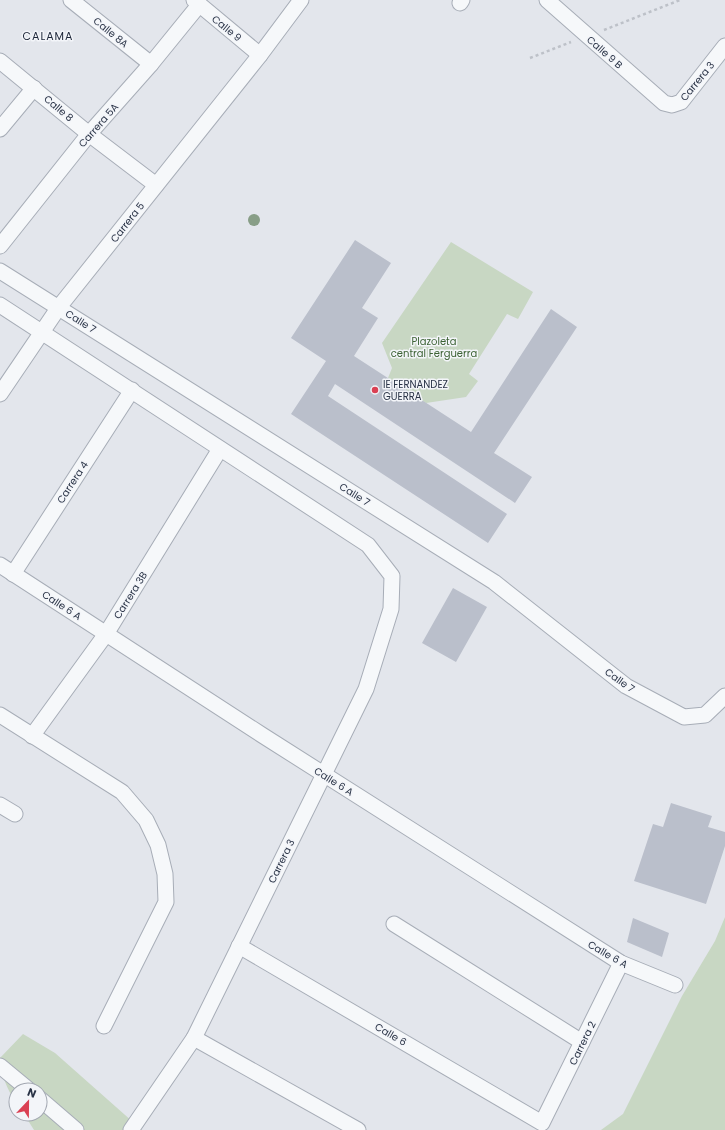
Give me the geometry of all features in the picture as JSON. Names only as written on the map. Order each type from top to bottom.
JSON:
[{"type":"street","name":"Calle 8A","points":[[71,0],[151,64]]},
{"type":"street","name":"Carrera 5","points":[[0,394],[59,308],[260,55],[301,0]]},
{"type":"street","name":"Calle 9 B","points":[[547,0],[664,103]]},
{"type":"street","name":"Carrera 5A","points":[[0,246],[89,134],[151,64],[197,3]]},
{"type":"street","name":"Calle 9","points":[[197,3],[260,55]]},
{"type":"street","name":"Carrera 3","points":[[664,103],[672,105],[681,102],[725,46]]},
{"type":"street","name":"Calle 8","points":[[0,60],[89,134],[156,185]]},
{"type":"street","points":[[0,129],[34,88]]},
{"type":"street","name":"Calle 7","points":[[0,271],[494,582],[626,686],[684,717],[705,715],[725,696]]},
{"type":"street","points":[[0,305],[220,449]]},
{"type":"street","name":"Carrera 4","points":[[13,574],[132,390]]},
{"type":"street","name":"Carrera 3","points":[[131,1130],[194,1038],[366,689],[391,610],[392,576],[368,545],[220,449]]},
{"type":"street","name":"Carrera 3B","points":[[32,736],[106,634],[220,449]]},
{"type":"street","name":"Calle 6 A","points":[[0,565],[621,963],[675,985]]},
{"type":"street","points":[[0,714],[32,736],[122,792],[146,820],[158,845],[165,874],[166,902],[104,1026]]},
{"type":"street","points":[[0,805],[15,814]]},
{"type":"street","points":[[394,924],[582,1042]]},
{"type":"street","name":"Calle 6","points":[[239,946],[542,1122]]},
{"type":"street","name":"Carrera 2","points":[[542,1122],[621,963]]},
{"type":"street","points":[[194,1038],[358,1130]]},
{"type":"street","points":[[0,1066],[19,1082]]},
{"type":"street","points":[[48,1106],[76,1130]]},
{"type":"green space","name":"Plazoleta central Ferguerra","points":[[451,242],[533,292],[518,319],[507,314],[469,374],[478,381],[466,397],[426,403],[388,378],[392,368],[382,343]]},
{"type":"green space","points":[[725,917],[725,1130],[601,1130],[623,1114],[682,996],[715,941]]},
{"type":"green space","points":[[23,1034],[55,1053],[142,1130],[34,1130],[29,1122],[48,1122],[48,1082],[8,1082],[8,1089],[1,1070],[0,1058]]},
{"type":"building","name":"IE FERNANDEZ GUERRA","points":[[355,240],[391,263],[362,308],[378,318],[354,356],[471,432],[551,309],[577,327],[494,453],[532,477],[515,503],[335,384],[328,396],[507,514],[488,543],[291,414],[326,361],[291,338]]},
{"type":"building","points":[[453,588],[487,607],[456,662],[422,643]]},
{"type":"building","points":[[671,803],[712,816],[708,827],[725,832],[725,846],[706,904],[634,881],[653,824],[663,827]]},
{"type":"building","points":[[633,918],[669,933],[662,957],[627,942]]},
{"type":"place","name":"IE FERNANDEZ GUERRA","points":[[375,390]]},
{"type":"district","name":"CALAMA","points":[[48,36]]}]
